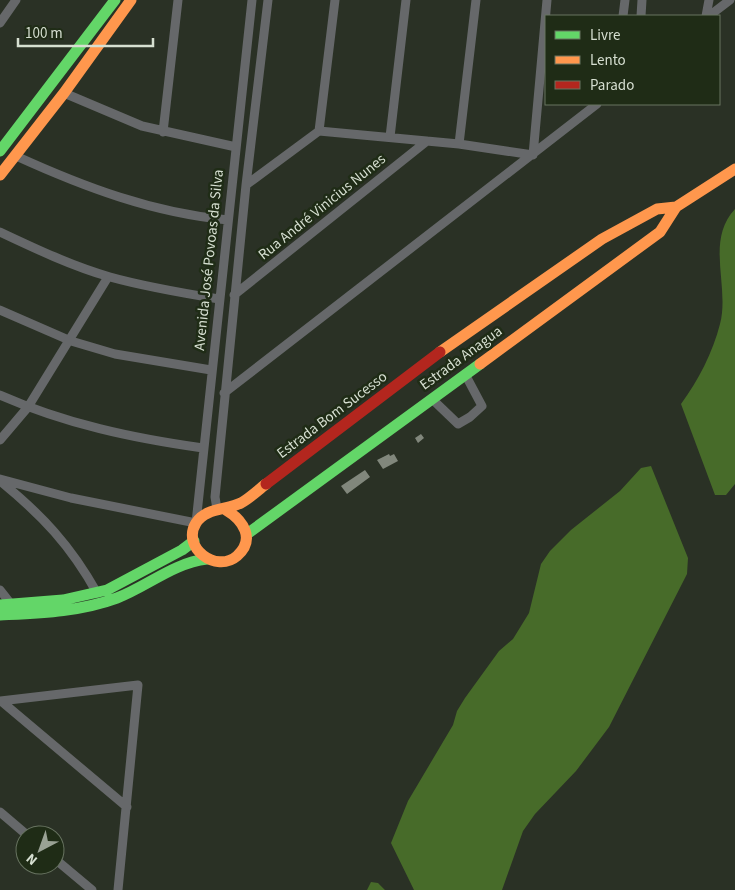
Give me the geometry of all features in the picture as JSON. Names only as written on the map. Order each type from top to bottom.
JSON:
[{"type":"main road","points":[[0,151],[104,17],[115,0]]},
{"type":"main road","points":[[0,175],[64,93],[131,0]]},
{"type":"main road","points":[[104,17],[115,24]]},
{"type":"main road","name":"Estrada Anagua","points":[[207,559],[219,563],[232,560],[245,546],[247,534],[660,232],[676,207],[735,169]]},
{"type":"main road","name":"Estrada Bom Sucesso","points":[[196,523],[201,516],[243,502],[432,358],[602,239],[657,209],[676,207]]},
{"type":"main road","points":[[221,509],[238,516],[246,527],[247,534]]},
{"type":"main road","points":[[196,523],[194,541],[198,552],[207,559]]},
{"type":"main road","points":[[0,615],[67,611],[99,605],[120,597],[159,570],[194,541]]},
{"type":"main road","points":[[6,604],[63,600],[97,593],[159,570],[193,560],[207,559]]},
{"type":"street","points":[[0,23],[16,0]]},
{"type":"street","points":[[163,132],[178,0]]},
{"type":"street","points":[[319,131],[335,0]]},
{"type":"street","points":[[390,137],[406,0]]},
{"type":"street","points":[[460,144],[476,0]]},
{"type":"street","points":[[546,15],[547,0]]},
{"type":"street","points":[[623,15],[625,0]]},
{"type":"street","points":[[641,15],[642,0]]},
{"type":"street","points":[[707,15],[708,0]]},
{"type":"street","points":[[708,15],[730,0]]},
{"type":"street","points":[[251,3],[268,4]]},
{"type":"street","name":"Avenida José Povoas da Silva","points":[[196,523],[251,3]]},
{"type":"street","name":"Avenida José Povoas da Silva","points":[[221,509],[215,498],[224,393],[246,185],[268,4]]},
{"type":"street","points":[[533,154],[545,22]]},
{"type":"street","points":[[64,93],[118,117],[163,132],[236,147]]},
{"type":"street","points":[[224,393],[596,105]]},
{"type":"street","points":[[246,185],[319,131],[460,144],[533,154]]},
{"type":"street","name":"Rua André Vinicius Nunes","points":[[234,295],[427,141]]},
{"type":"street","points":[[16,156],[67,180],[116,197],[165,211],[228,220]]},
{"type":"street","points":[[0,232],[42,252],[108,277],[153,288],[219,299]]},
{"type":"street","points":[[0,440],[28,407],[71,341],[108,277]]},
{"type":"street","points":[[0,310],[71,341],[115,354],[211,370]]},
{"type":"street","points":[[432,399],[458,424],[470,417],[482,406],[465,374]]},
{"type":"street","points":[[0,395],[73,423],[133,438],[203,448]]},
{"type":"street","points":[[0,480],[71,498],[196,523]]},
{"type":"street","points":[[0,480],[51,526],[82,566],[97,593]]},
{"type":"street","points":[[0,590],[6,604]]},
{"type":"street","points":[[0,701],[138,685],[118,890]]},
{"type":"street","points":[[0,701],[127,807]]},
{"type":"street","points":[[0,812],[15,825]]},
{"type":"street","points":[[65,867],[92,890]]},
{"type":"green space","points":[[735,209],[735,484],[726,495],[715,495],[681,404],[704,366],[720,324],[722,309],[721,235],[726,222]]},
{"type":"green space","points":[[651,466],[688,558],[687,574],[609,727],[576,771],[535,814],[523,831],[502,890],[414,890],[391,843],[408,801],[453,725],[457,711],[499,651],[513,639],[529,613],[541,564],[550,551],[571,530],[620,491],[641,468]]},
{"type":"green space","points":[[371,882],[378,883],[385,890],[367,890]]},
{"type":"building","points":[[421,434],[424,438],[418,443],[415,438]]},
{"type":"building","points":[[389,454],[390,456],[394,454],[398,461],[383,469],[377,460]]},
{"type":"building","points":[[365,470],[370,477],[347,494],[341,486]]},
{"type":"traffic: fast","points":[[0,151],[115,0]]},
{"type":"traffic: fast","points":[[247,534],[480,364]]},
{"type":"traffic: fast","points":[[0,605],[63,600],[107,590],[182,550],[194,541]]},
{"type":"traffic: fast","points":[[0,615],[59,611],[103,603],[128,593],[183,565],[207,559]]},
{"type":"traffic: slow","points":[[0,175],[64,93],[131,0]]},
{"type":"traffic: slow","points":[[480,364],[660,232],[676,207],[735,169]]},
{"type":"traffic: slow","points":[[440,352],[602,239],[657,209],[676,207]]},
{"type":"traffic: slow","points":[[226,510],[242,524],[245,530],[246,543],[243,550],[237,556],[229,561],[220,562],[211,560],[197,549],[193,541],[196,523],[200,518],[211,512],[241,503],[266,484]]},
{"type":"traffic: jam","points":[[266,484],[440,352]]}]
